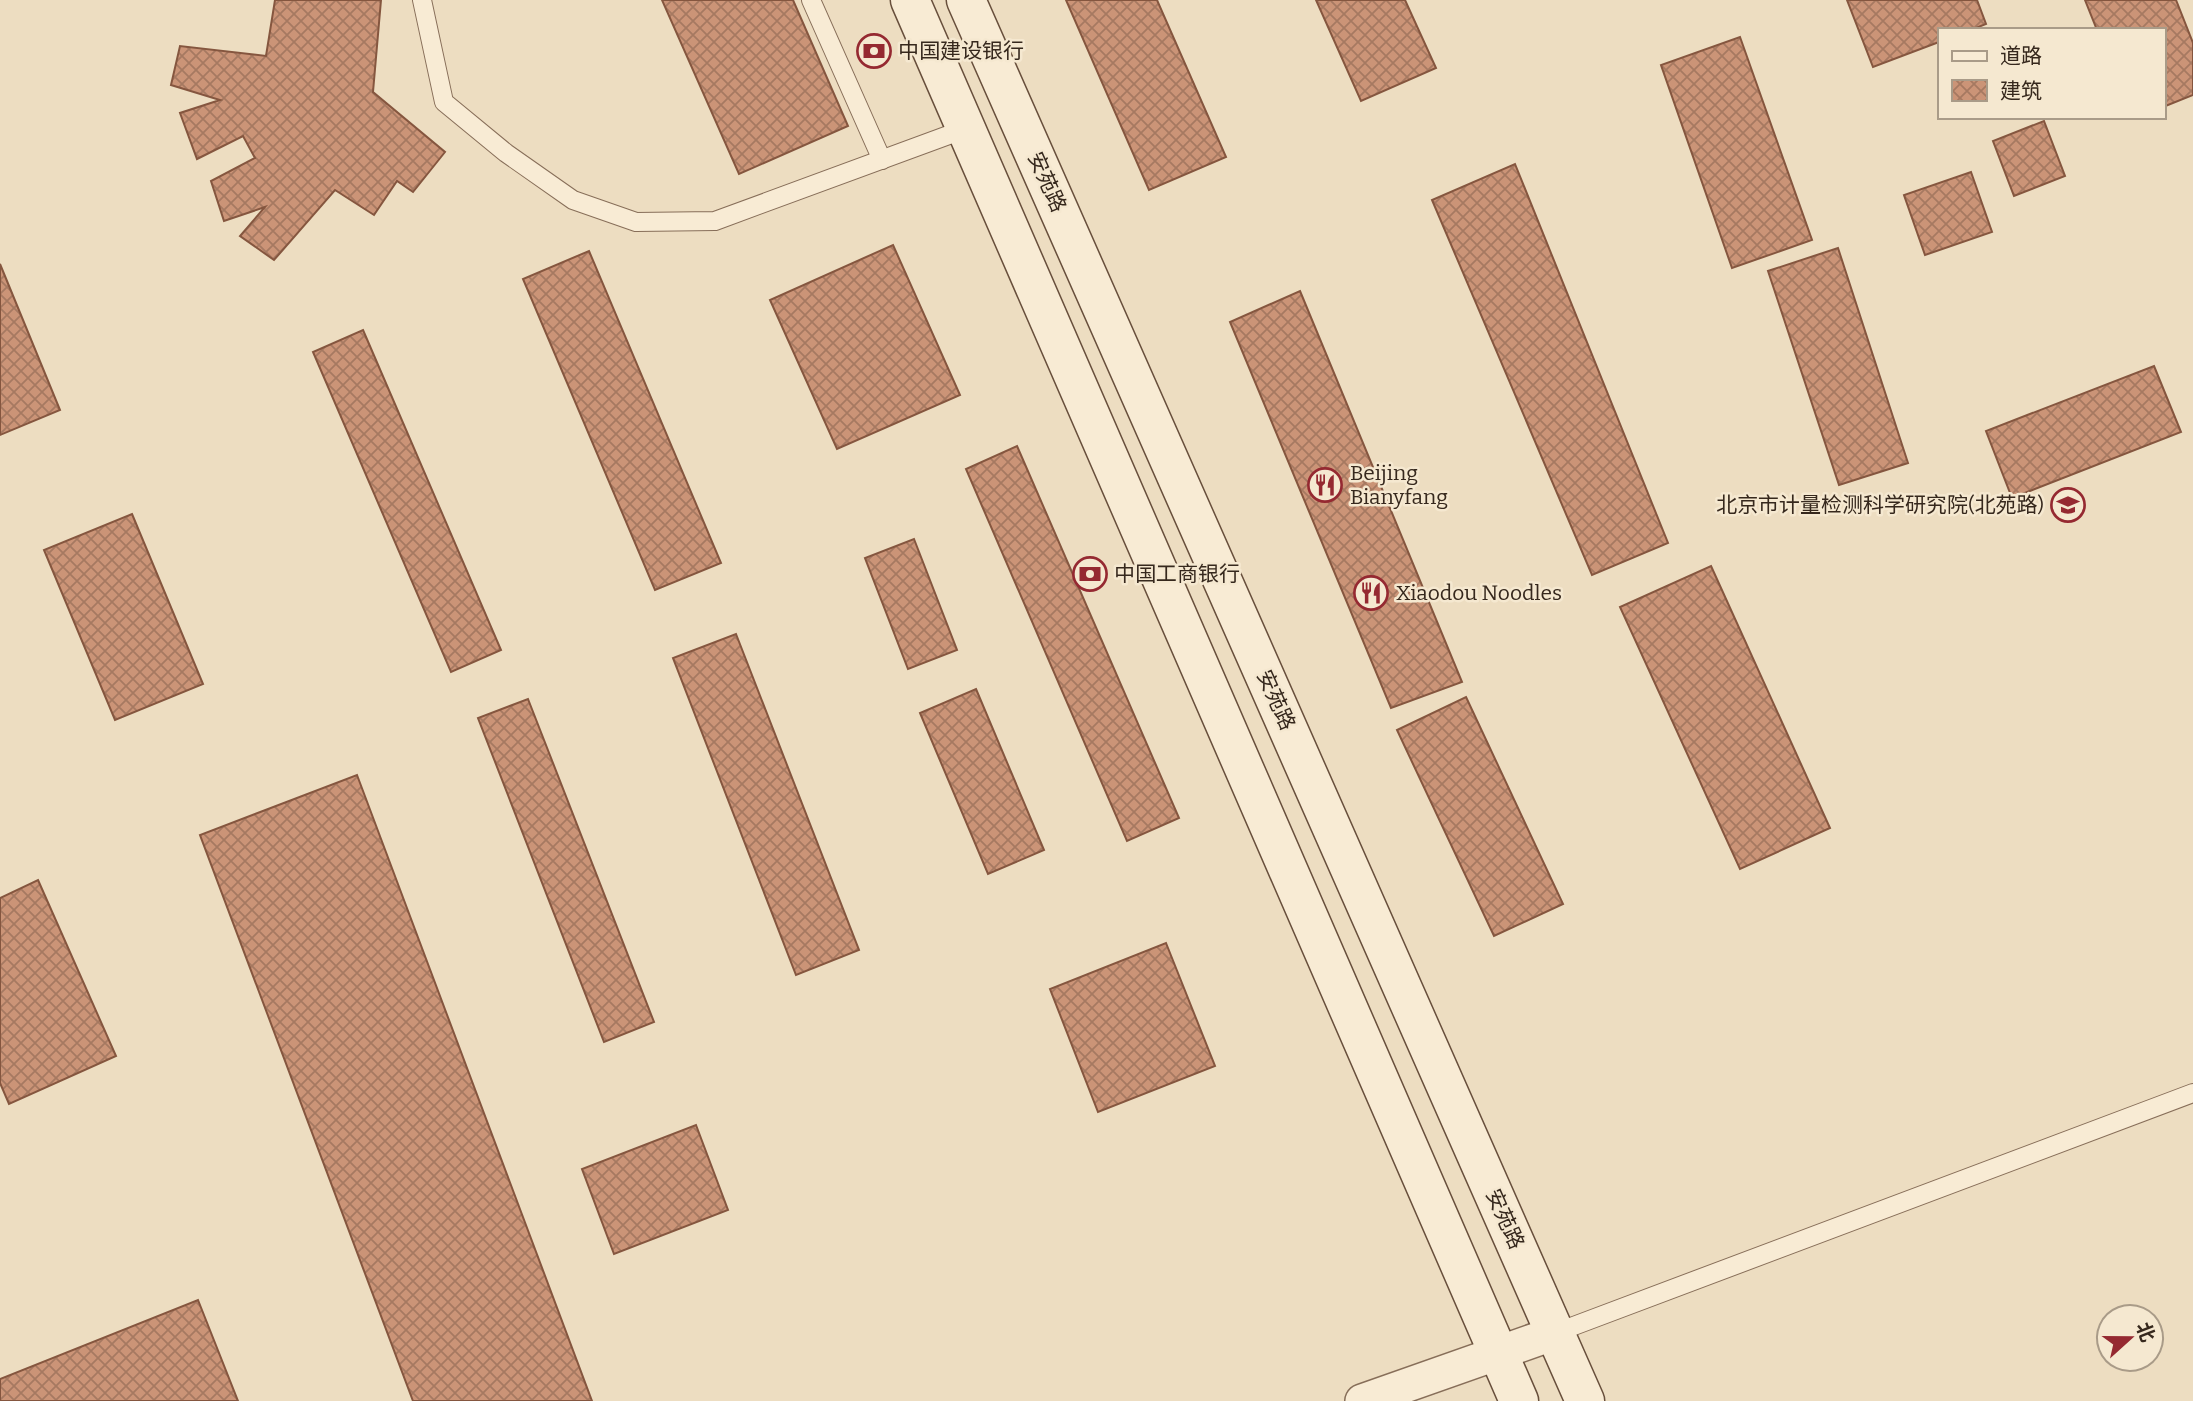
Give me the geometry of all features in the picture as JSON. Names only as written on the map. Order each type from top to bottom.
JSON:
[{"type":"main road","points":[[910,0],[1519,1401]]},
{"type":"main road","name":"安苑路","points":[[966,0],[1584,1401]]},
{"type":"street","points":[[1362,1401],[1555,1333]]},
{"type":"lane","points":[[422,0],[444,102],[506,153],[573,200],[636,222],[715,221],[965,129]]},
{"type":"lane","points":[[811,0],[882,160]]},
{"type":"lane","points":[[1555,1333],[2193,1093]]},
{"type":"building","points":[[275,0],[381,0],[373,92],[445,152],[413,192],[397,181],[374,215],[335,190],[274,260],[240,236],[265,207],[224,221],[211,181],[255,158],[243,136],[197,159],[180,113],[220,100],[171,85],[180,46],[266,56]]},
{"type":"building","points":[[662,0],[793,0],[848,126],[739,174]]},
{"type":"building","points":[[1066,0],[1157,0],[1226,157],[1149,190]]},
{"type":"building","points":[[1316,0],[1405,0],[1436,68],[1361,101]]},
{"type":"building","points":[[1847,0],[1977,0],[1986,24],[1976,28],[1938,28],[1938,42],[1873,67]]},
{"type":"building","points":[[2085,0],[2176,0],[2193,43],[2193,95],[2165,106],[2165,28],[2096,28]]},
{"type":"building","points":[[1740,37],[1812,240],[1732,268],[1661,65]]},
{"type":"building","points":[[2044,121],[2065,176],[2014,196],[1993,141]]},
{"type":"building","points":[[1515,164],[1668,543],[1592,575],[1432,200]]},
{"type":"building","points":[[1971,172],[1992,232],[1925,255],[1904,195]]},
{"type":"building","points":[[893,245],[960,395],[837,449],[770,300]]},
{"type":"building","points":[[1838,248],[1908,463],[1839,485],[1768,271]]},
{"type":"building","points":[[589,251],[721,563],[655,590],[523,279]]},
{"type":"building","points":[[0,264],[60,410],[0,435]]},
{"type":"building","points":[[1300,291],[1462,682],[1391,708],[1230,322]]},
{"type":"building","points":[[363,330],[501,650],[451,672],[313,352]]},
{"type":"building","points":[[2154,366],[2181,432],[2012,498],[1986,431]]},
{"type":"building","points":[[1017,446],[1179,818],[1127,841],[966,469]]},
{"type":"building","points":[[132,514],[203,684],[115,720],[44,550]]},
{"type":"building","points":[[914,539],[957,650],[908,669],[865,558]]},
{"type":"building","points":[[1711,566],[1830,828],[1740,869],[1620,607]]},
{"type":"building","points":[[736,634],[859,950],[796,975],[673,658]]},
{"type":"building","points":[[976,689],[1044,850],[988,874],[920,713]]},
{"type":"building","points":[[1466,697],[1563,904],[1494,936],[1397,730]]},
{"type":"building","points":[[528,699],[654,1022],[604,1042],[478,718]]},
{"type":"building","points":[[357,775],[592,1401],[413,1401],[200,835]]},
{"type":"building","points":[[38,880],[116,1056],[9,1104],[0,1083],[0,898]]},
{"type":"building","points":[[1166,943],[1215,1066],[1098,1112],[1050,989]]},
{"type":"building","points":[[696,1125],[728,1210],[614,1254],[582,1169]]},
{"type":"building","points":[[198,1300],[238,1401],[0,1401],[0,1379]]},
{"type":"place","name":"中国建设银行","points":[[874,51]]},
{"type":"place","name":"Beijing Bianyfang","points":[[1325,485]]},
{"type":"place","name":"北京市计量检测科学研究院(北苑路)","points":[[2068,505]]},
{"type":"place","name":"中国工商银行","points":[[1090,574]]},
{"type":"place","name":"Xiaodou Noodles","points":[[1371,593]]}]
